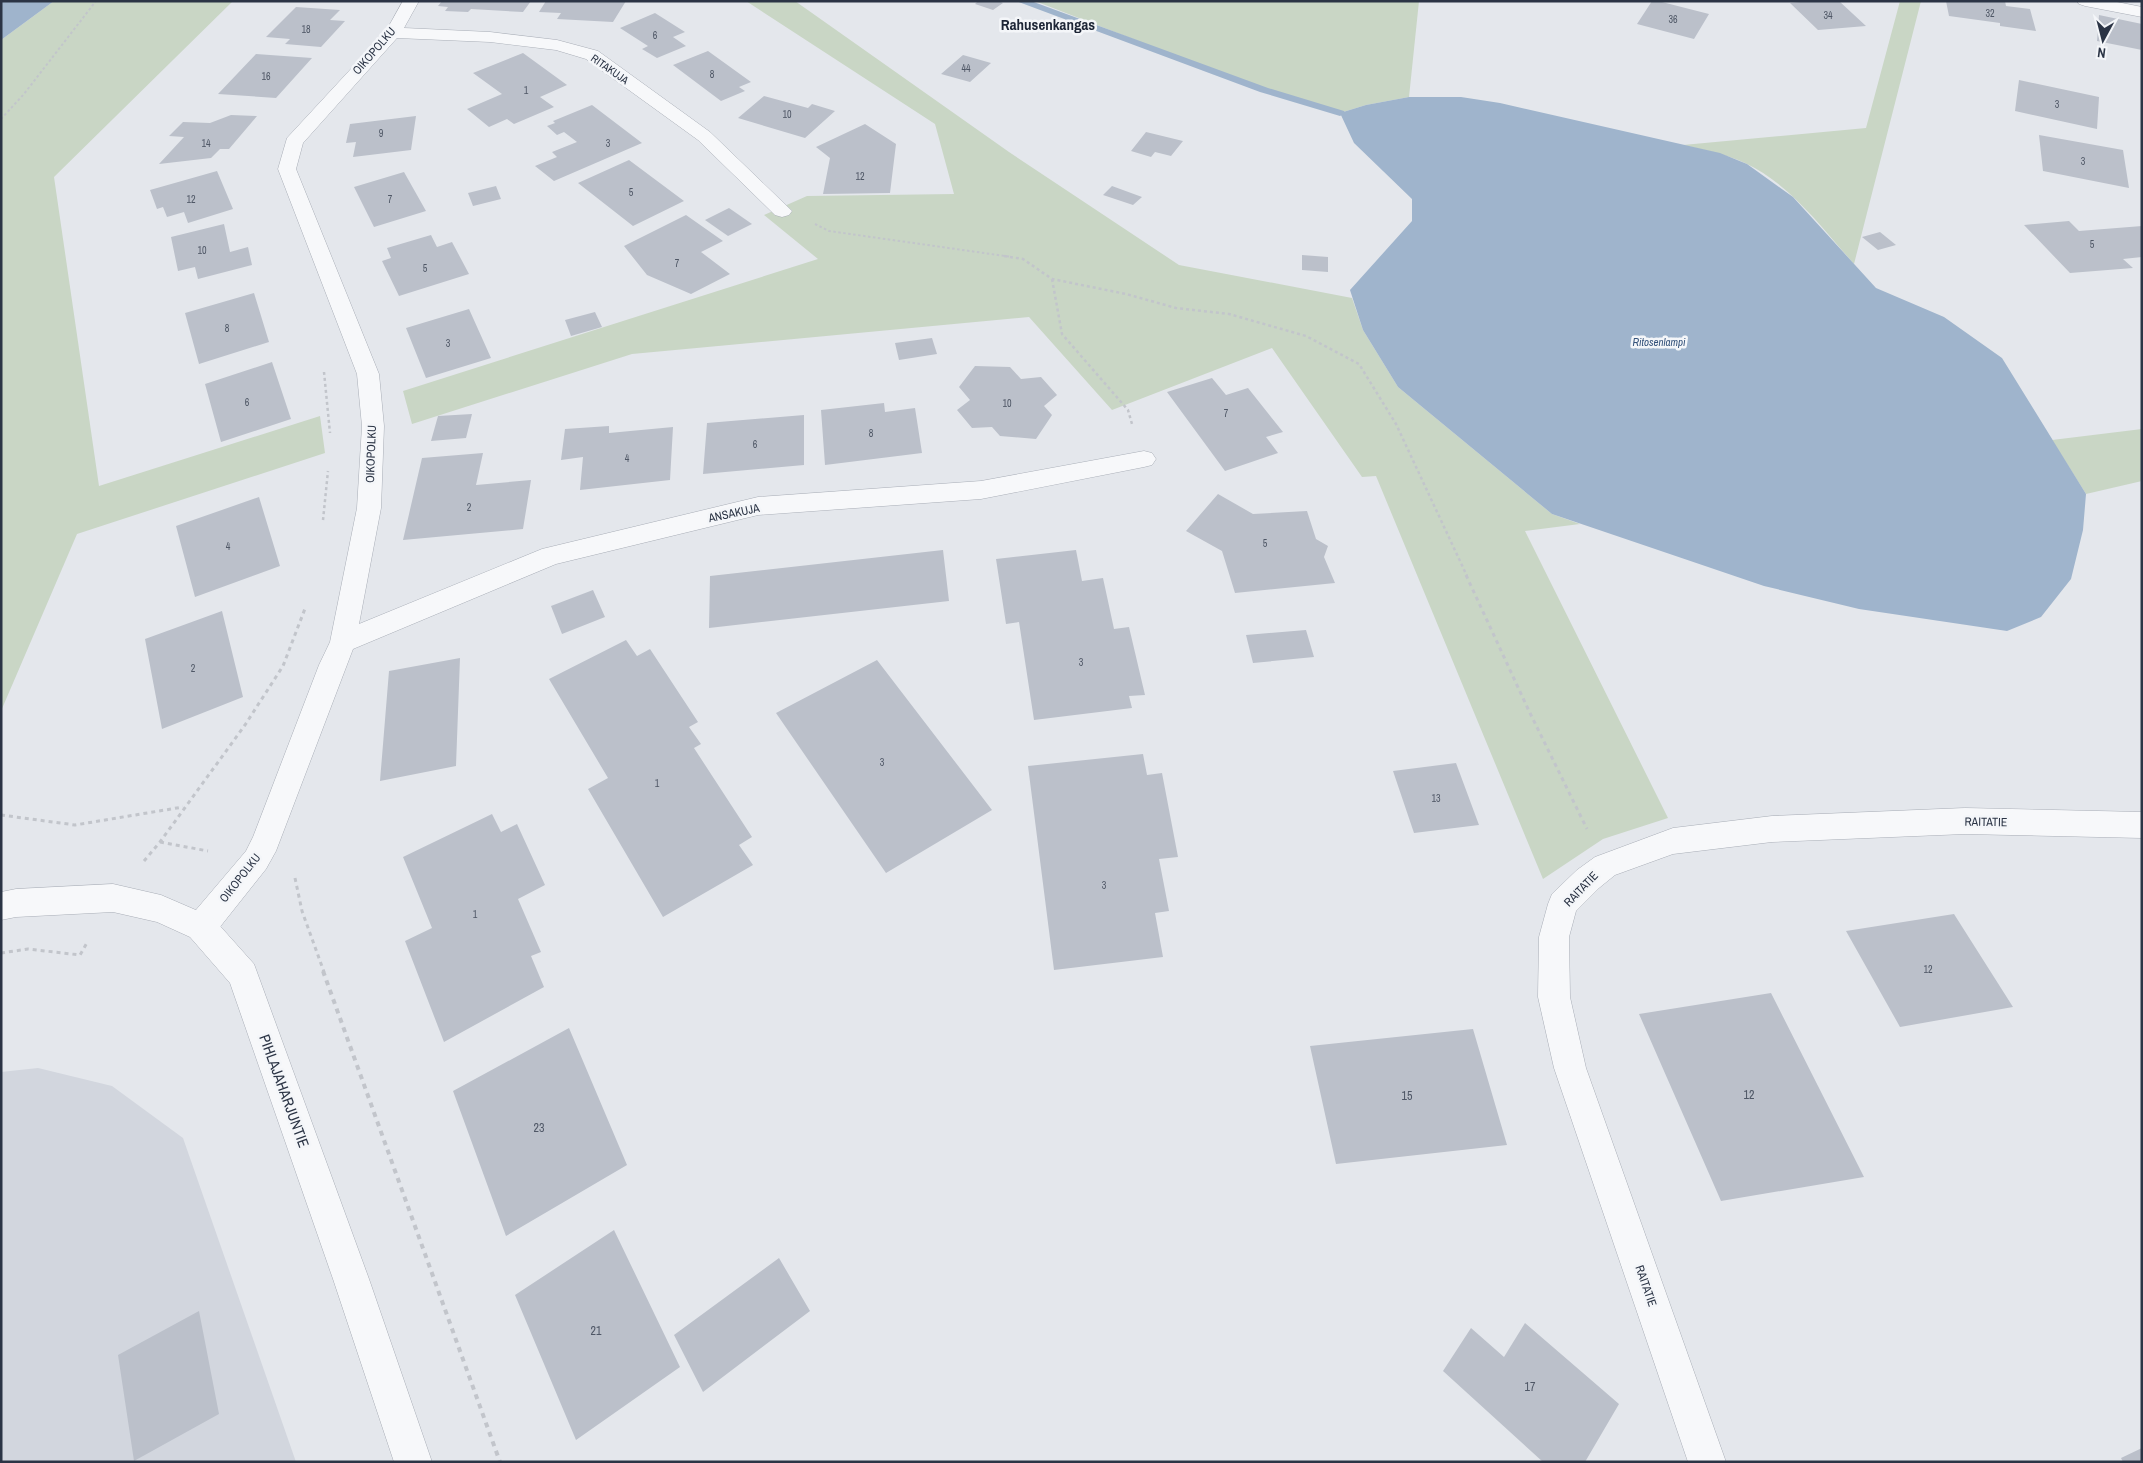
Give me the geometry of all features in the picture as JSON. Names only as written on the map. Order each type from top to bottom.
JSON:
[{"type":"street","name":"OIKOPOLKU","points":[[201,927],[256,860],[266,842],[343,642],[369,508],[373,426],[368,374],[287,169],[294,142],[393,33],[410,1]]},
{"type":"street","points":[[2085,1],[2142,12]]},
{"type":"street","name":"RITAKUJA","points":[[393,33],[490,37],[557,45],[592,55],[704,136],[782,211]]},
{"type":"street","name":"ANSAKUJA","points":[[343,642],[551,556],[758,506],[981,490],[1144,459]]},
{"type":"street","name":"RAITATIE","points":[[1707,1462],[1570,1068],[1554,997],[1554,937],[1563,904],[1588,879],[1605,866],[1673,841],[1772,829],[1965,821],[2142,825]]},
{"type":"street","name":"PIHLAJAHARJUNTIE","points":[[1,906],[16,903],[113,898],[161,909],[201,927],[243,974],[351,1279],[413,1462]]},
{"type":"path","points":[[1,119],[24,94],[96,1]]},
{"type":"path","points":[[782,211],[829,231],[1023,259],[1052,278],[1126,294],[1176,308],[1229,314],[1306,336],[1358,364],[1396,424],[1529,711],[1605,866]]},
{"type":"path","points":[[1052,278],[1062,334],[1128,410],[1144,459]]},
{"type":"path","points":[[323,369],[331,440]]},
{"type":"path","points":[[323,523],[329,468]]},
{"type":"path","points":[[160,842],[245,724],[283,666],[306,604]]},
{"type":"path","points":[[1,815],[75,825],[184,807]]},
{"type":"path","points":[[295,876],[302,910],[344,1031],[500,1462]]},
{"type":"path","points":[[1,953],[28,949],[80,955]]},
{"type":"shaded area","points":[[38,1068],[112,1086],[183,1138],[296,1462],[1,1462],[1,1072]]},
{"type":"green space","points":[[54,1],[233,1],[54,177],[99,486],[320,416],[325,453],[77,534],[1,711],[1,40]]},
{"type":"green space","points":[[746,1],[795,1],[1009,152],[1179,265],[1352,298],[1363,330],[1398,387],[1552,514],[1580,524],[1525,531],[1668,818],[1603,839],[1543,879],[1376,476],[1362,477],[1272,348],[1112,410],[1029,317],[632,354],[412,424],[403,391],[818,259],[764,215],[807,196],[954,194],[935,124]]},
{"type":"green space","points":[[1035,1],[1419,1],[1409,97],[1366,105],[1340,113],[1223,74]]},
{"type":"green space","points":[[1900,1],[1921,1],[1854,264],[1804,208],[1777,183],[1745,163],[1714,152],[1683,145],[1866,128]]},
{"type":"green space","points":[[2142,429],[2142,481],[2086,494],[2052,440]]},
{"type":"water","points":[[1,1],[54,1],[1,40]]},
{"type":"water","name":"Ritosenlampi","points":[[1409,97],[1461,97],[1500,103],[1720,153],[1747,164],[1793,197],[1876,288],[1944,317],[2002,358],[2086,494],[2083,530],[2071,579],[2041,617],[2007,631],[1859,609],[1764,586],[1552,514],[1398,387],[1363,330],[1350,290],[1412,221],[1412,199],[1354,143],[1340,113],[1366,105]]},
{"type":"building","points":[[442,1],[531,1],[523,12],[471,9],[468,12],[445,11],[448,7],[438,6]]},
{"type":"building","points":[[546,1],[626,1],[613,22],[557,19],[561,13],[539,12]]},
{"type":"building","points":[[978,1],[998,1],[1003,3],[993,10],[975,4]]},
{"type":"building","points":[[1652,1],[1709,14],[1694,39],[1637,24]]},
{"type":"building","points":[[1839,1],[1866,26],[1818,30],[1790,3]]},
{"type":"building","points":[[1946,1],[2005,1],[2006,6],[2030,9],[2036,31],[2000,26],[2000,23],[1949,16]]},
{"type":"building","points":[[296,7],[340,10],[330,20],[345,21],[321,47],[285,44],[290,39],[266,37]]},
{"type":"building","points":[[655,13],[685,32],[673,37],[686,46],[657,58],[642,49],[648,46],[620,28]]},
{"type":"building","points":[[2099,15],[2142,24],[2142,50],[2097,41]]},
{"type":"building","points":[[708,51],[751,82],[739,87],[745,91],[721,101],[673,65]]},
{"type":"building","points":[[523,53],[567,85],[540,97],[554,107],[514,124],[507,119],[489,127],[467,109],[502,94],[473,73]]},
{"type":"building","points":[[256,54],[312,58],[276,98],[218,94]]},
{"type":"building","points":[[963,55],[991,63],[970,82],[941,74]]},
{"type":"building","points":[[2019,80],[2099,97],[2097,129],[2015,111]]},
{"type":"building","points":[[764,96],[808,108],[812,104],[835,111],[805,138],[738,118]]},
{"type":"building","points":[[592,105],[642,143],[554,181],[535,166],[557,157],[552,152],[577,142],[564,132],[557,135],[547,126],[555,123],[553,121]]},
{"type":"building","points":[[231,115],[257,116],[229,149],[220,149],[211,158],[159,164],[184,137],[169,136],[183,122],[210,123]]},
{"type":"building","points":[[416,116],[411,150],[353,157],[356,142],[346,143],[350,124]]},
{"type":"building","points":[[865,124],[896,144],[890,193],[823,194],[830,158],[816,147]]},
{"type":"building","points":[[1146,132],[1183,141],[1171,156],[1155,152],[1151,157],[1131,151]]},
{"type":"building","points":[[2039,135],[2123,150],[2129,188],[2043,171]]},
{"type":"building","points":[[629,160],[684,201],[633,226],[578,183]]},
{"type":"building","points":[[217,171],[233,209],[188,223],[184,212],[167,217],[163,207],[157,209],[150,190]]},
{"type":"building","points":[[404,172],[426,211],[374,227],[354,187]]},
{"type":"building","points":[[496,186],[501,199],[473,206],[468,193]]},
{"type":"building","points":[[1112,186],[1142,197],[1133,205],[1103,195]]},
{"type":"building","points":[[729,208],[752,224],[728,236],[705,220]]},
{"type":"building","points":[[686,215],[723,241],[701,252],[730,274],[691,294],[647,275],[624,246]]},
{"type":"building","points":[[2069,221],[2079,231],[2142,226],[2142,257],[2123,259],[2133,268],[2070,273],[2024,225]]},
{"type":"building","points":[[224,224],[230,252],[248,247],[252,265],[198,279],[195,267],[178,271],[171,237]]},
{"type":"building","points":[[1880,232],[1896,245],[1878,250],[1862,237]]},
{"type":"building","points":[[431,235],[437,247],[452,242],[469,274],[399,296],[382,261],[391,258],[387,248]]},
{"type":"building","points":[[1302,255],[1328,257],[1328,272],[1302,270]]},
{"type":"building","points":[[254,293],[269,342],[199,364],[185,313]]},
{"type":"building","points":[[469,309],[491,358],[426,378],[406,328]]},
{"type":"building","points":[[595,312],[602,327],[571,336],[565,320]]},
{"type":"building","points":[[932,338],[937,354],[899,360],[895,343]]},
{"type":"building","points":[[272,362],[291,419],[221,442],[205,384]]},
{"type":"building","points":[[975,366],[1010,367],[1021,379],[1041,377],[1057,395],[1044,406],[1052,415],[1036,439],[1000,436],[992,427],[972,428],[957,410],[970,400],[959,387]]},
{"type":"building","points":[[1212,378],[1226,395],[1248,388],[1283,432],[1266,437],[1278,453],[1225,471],[1167,392]]},
{"type":"building","points":[[884,403],[885,412],[915,408],[922,453],[825,465],[821,410]]},
{"type":"building","points":[[472,414],[466,438],[431,441],[438,416]]},
{"type":"building","points":[[804,415],[804,465],[703,474],[707,423]]},
{"type":"building","points":[[609,426],[609,433],[673,427],[670,480],[580,490],[583,457],[561,460],[565,429]]},
{"type":"building","points":[[483,453],[476,485],[531,480],[523,529],[403,540],[422,458]]},
{"type":"building","points":[[1218,494],[1253,514],[1307,511],[1316,539],[1328,546],[1324,557],[1335,583],[1235,593],[1222,551],[1186,531]]},
{"type":"building","points":[[259,497],[280,566],[195,597],[176,526]]},
{"type":"building","points":[[943,550],[949,601],[709,628],[710,576]]},
{"type":"building","points":[[1076,550],[1082,581],[1103,578],[1114,629],[1129,627],[1145,695],[1129,696],[1132,708],[1034,720],[1019,622],[1006,624],[996,559]]},
{"type":"building","points":[[593,590],[605,617],[562,634],[551,606]]},
{"type":"building","points":[[222,611],[243,697],[162,729],[145,639]]},
{"type":"building","points":[[1306,630],[1314,657],[1253,663],[1246,635]]},
{"type":"building","points":[[626,640],[637,656],[650,649],[698,722],[689,727],[701,744],[694,748],[752,837],[739,845],[753,865],[663,917],[588,789],[608,778],[549,679]]},
{"type":"building","points":[[460,658],[456,766],[380,781],[389,671]]},
{"type":"building","points":[[877,660],[992,810],[886,873],[776,713]]},
{"type":"building","points":[[1143,754],[1147,775],[1162,773],[1178,857],[1159,859],[1169,911],[1155,913],[1163,957],[1054,970],[1028,766]]},
{"type":"building","points":[[1456,763],[1479,825],[1414,833],[1393,771]]},
{"type":"building","points":[[492,814],[501,832],[517,824],[545,885],[518,899],[541,952],[531,956],[544,987],[444,1042],[405,941],[432,928],[403,857]]},
{"type":"building","points":[[1954,914],[2013,1007],[1900,1027],[1846,931]]},
{"type":"building","points":[[1771,993],[1864,1177],[1721,1201],[1639,1014]]},
{"type":"building","points":[[569,1028],[627,1165],[506,1236],[453,1091]]},
{"type":"building","points":[[1473,1029],[1507,1145],[1336,1164],[1310,1046]]},
{"type":"building","points":[[614,1230],[680,1367],[576,1440],[515,1295]]},
{"type":"building","points":[[779,1258],[810,1311],[703,1392],[674,1335]]},
{"type":"building","points":[[199,1311],[219,1414],[134,1461],[118,1355]]},
{"type":"building","points":[[1525,1323],[1619,1404],[1585,1462],[1543,1462],[1443,1371],[1471,1328],[1504,1357]]},
{"type":"building","points":[[2142,1448],[2142,1462],[2123,1462],[2121,1458]]},
{"type":"waterway","points":[[1021,1],[1264,90],[1340,113]]},
{"type":"district","name":"Rahusenkangas","points":[[1048,25]]}]
